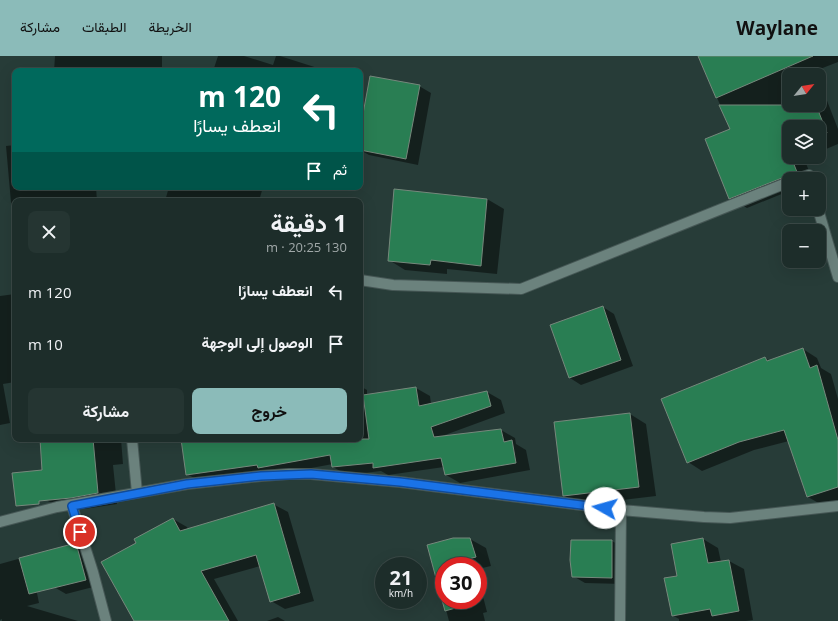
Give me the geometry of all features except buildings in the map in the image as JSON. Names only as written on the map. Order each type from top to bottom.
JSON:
[{"type":"street","points":[[363,280],[393,285],[521,289],[782,185]]},
{"type":"street","points":[[820,216],[838,277]]},
{"type":"street","points":[[132,442],[136,493]]},
{"type":"street","points":[[0,522],[57,508],[187,484],[261,476],[311,474],[400,482],[621,510],[704,517],[730,518],[838,506]]},
{"type":"street","points":[[72,506],[93,572],[106,621]]},
{"type":"street","points":[[620,621],[621,510]]},
{"type":"route","points":[[80,532],[72,506],[187,484],[289,474],[311,474],[400,482],[605,508]]}]
